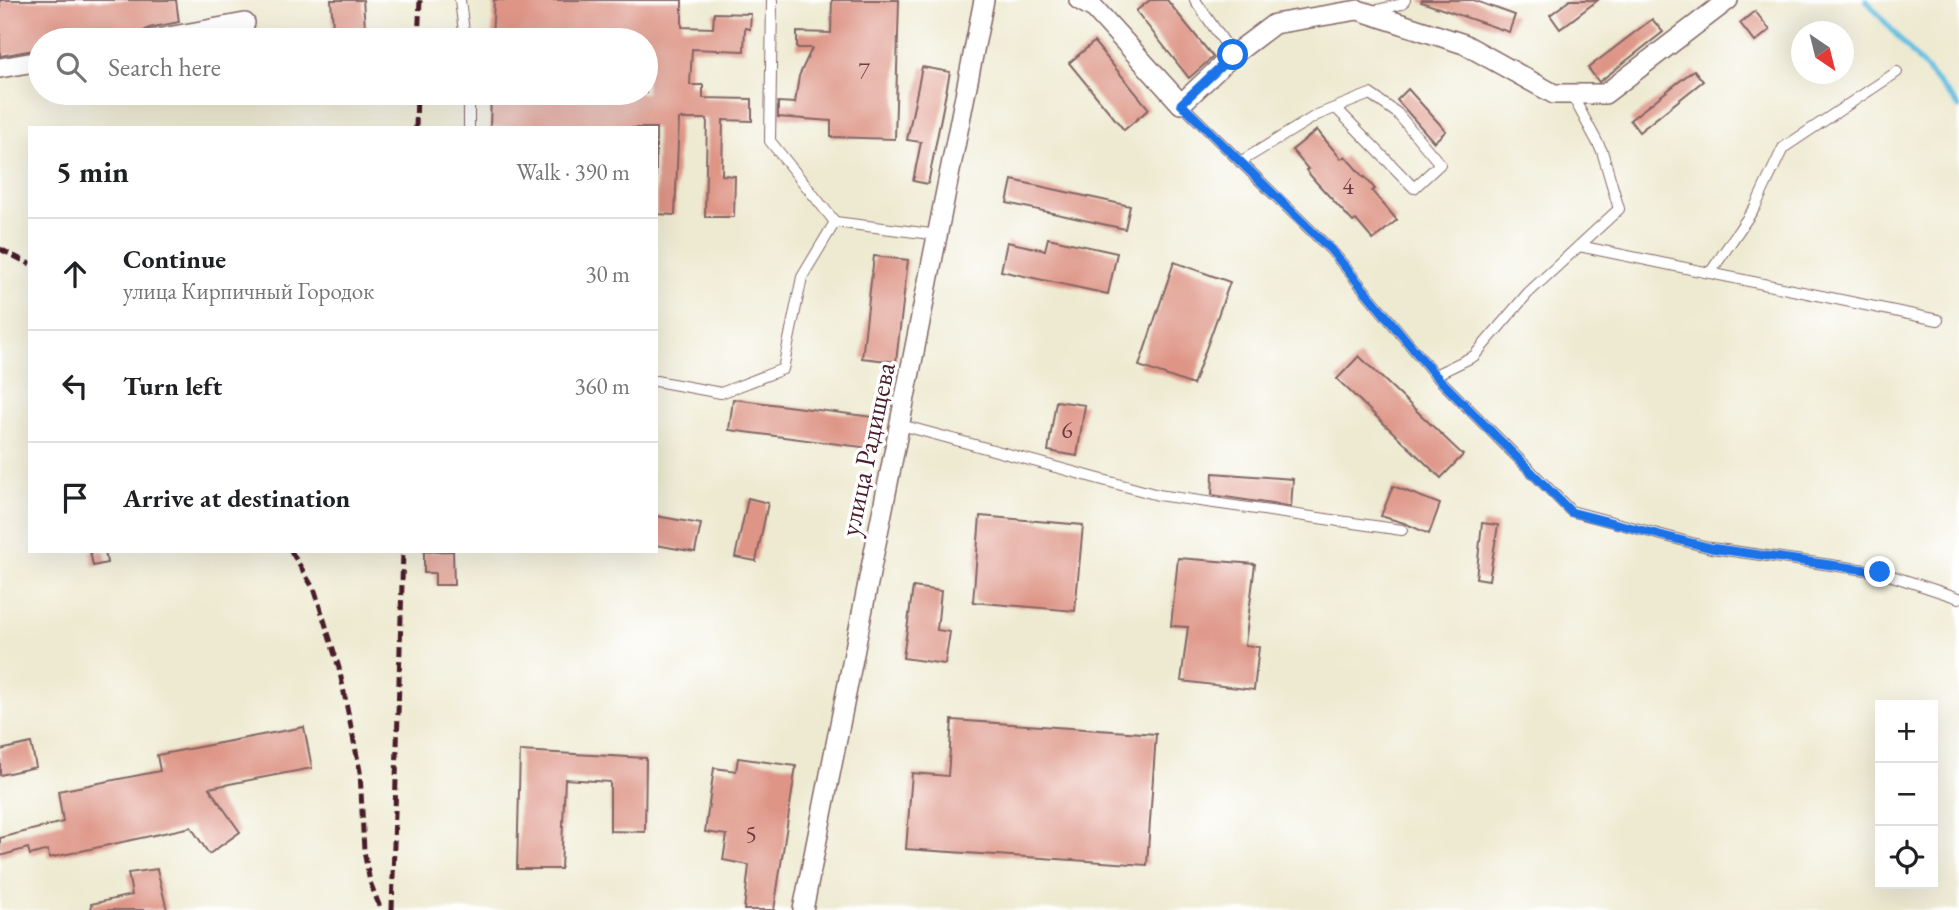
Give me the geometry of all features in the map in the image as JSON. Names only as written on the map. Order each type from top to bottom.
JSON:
[{"type":"street","name":"улица Радищева","points":[[803,910],[984,0]]},
{"type":"street","points":[[1079,0],[1095,9],[1181,104],[1233,55],[1274,24],[1358,10],[1464,44],[1554,94],[1605,94],[1728,0]]},
{"type":"street","points":[[217,28],[244,23]]},
{"type":"street","points":[[0,68],[28,63]]},
{"type":"lane","points":[[460,0],[464,28]]},
{"type":"lane","points":[[772,0],[770,141],[835,222],[939,235]]},
{"type":"lane","points":[[1195,0],[1233,55]]},
{"type":"lane","points":[[1367,13],[1402,4],[1405,0]]},
{"type":"lane","points":[[1710,273],[1755,207],[1783,148],[1897,72]]},
{"type":"lane","points":[[1240,162],[1317,115],[1370,94],[1398,113],[1440,164],[1414,188],[1336,108]]},
{"type":"lane","points":[[1435,375],[1474,356],[1528,293],[1619,209],[1602,151],[1572,94]]},
{"type":"lane","points":[[1181,104],[1331,250],[1435,375],[1571,512],[1711,548],[1880,572],[1959,598]]},
{"type":"lane","points":[[469,105],[469,126]]},
{"type":"lane","points":[[658,381],[720,393],[783,369],[802,277],[835,222]]},
{"type":"lane","points":[[1579,246],[1938,320]]},
{"type":"lane","points":[[901,425],[1158,495],[1402,530]]},
{"type":"building","points":[[0,0],[176,0],[179,22],[149,28],[28,28],[28,51],[0,56]]},
{"type":"building","points":[[331,0],[363,0],[365,28],[333,28]]},
{"type":"building","points":[[494,0],[682,0],[682,27],[713,28],[714,13],[751,14],[750,29],[745,28],[744,51],[692,49],[690,85],[703,85],[703,98],[752,99],[752,121],[723,120],[722,175],[735,176],[734,217],[705,217],[707,119],[679,119],[675,215],[658,214],[658,126],[490,126],[491,105],[658,105],[658,28],[493,28]]},
{"type":"building","points":[[832,0],[899,0],[895,139],[831,137],[831,121],[778,117],[778,102],[795,103],[799,76],[812,48],[797,48],[797,32],[831,33]]},
{"type":"building","points":[[1150,0],[1167,0],[1213,57],[1189,78],[1136,11]]},
{"type":"building","points":[[1473,0],[1515,15],[1509,32],[1421,2]]},
{"type":"building","points":[[1570,0],[1598,0],[1560,29],[1550,15]]},
{"type":"building","points":[[1755,11],[1770,30],[1755,42],[1740,23]]},
{"type":"building","points":[[1652,19],[1663,32],[1599,82],[1588,68]]},
{"type":"building","points":[[1094,42],[1149,109],[1124,130],[1069,63]]},
{"type":"building","points":[[922,67],[950,72],[928,184],[913,181],[921,142],[907,140]]},
{"type":"building","points":[[1694,70],[1703,81],[1639,132],[1630,120]]},
{"type":"building","points":[[1408,89],[1446,131],[1434,142],[1397,100]]},
{"type":"building","points":[[1317,130],[1341,159],[1345,156],[1365,177],[1375,189],[1372,191],[1397,220],[1373,240],[1316,182],[1292,150]]},
{"type":"building","points":[[1012,180],[1130,206],[1125,229],[1007,203]]},
{"type":"building","points":[[1048,238],[1117,253],[1108,294],[1001,271],[1007,242],[1045,250]]},
{"type":"building","points":[[874,256],[908,260],[896,362],[862,358]]},
{"type":"building","points":[[1174,262],[1230,282],[1193,385],[1139,366]]},
{"type":"building","points":[[1359,356],[1463,455],[1441,478],[1337,379]]},
{"type":"building","points":[[733,399],[881,418],[877,449],[729,430]]},
{"type":"building","points":[[1056,401],[1085,405],[1077,456],[1048,451]]},
{"type":"building","points":[[1213,473],[1293,479],[1291,507],[1212,495]]},
{"type":"building","points":[[1393,486],[1440,504],[1429,534],[1381,516]]},
{"type":"building","points":[[748,498],[768,503],[756,561],[735,557]]},
{"type":"building","points":[[658,516],[701,524],[695,552],[658,545]]},
{"type":"building","points":[[980,516],[1083,525],[1075,611],[973,602]]},
{"type":"building","points":[[1482,523],[1498,525],[1489,580],[1476,578]]},
{"type":"building","points":[[90,553],[105,553],[107,563],[93,566]]},
{"type":"building","points":[[424,553],[453,553],[454,585],[435,585],[435,573],[424,573]]},
{"type":"building","points":[[1178,558],[1255,564],[1245,645],[1259,647],[1254,690],[1181,681],[1188,627],[1171,626]]},
{"type":"building","points":[[913,587],[941,591],[937,630],[950,632],[945,664],[903,658]]},
{"type":"building","points":[[952,720],[1156,734],[1147,865],[906,849],[912,773],[948,776]]},
{"type":"building","points":[[304,727],[312,768],[209,788],[240,832],[209,854],[191,827],[49,858],[48,850],[30,855],[28,848],[0,856],[0,838],[63,822],[58,791],[160,771],[157,755]]},
{"type":"building","points":[[31,743],[36,767],[0,775],[0,750]]},
{"type":"building","points":[[520,751],[646,758],[645,832],[610,831],[610,782],[565,779],[561,869],[517,869]]},
{"type":"building","points":[[738,758],[796,766],[774,910],[744,910],[749,865],[723,860],[727,835],[705,832],[714,768],[736,771]]},
{"type":"building","points":[[157,869],[167,910],[92,910],[91,904],[132,895],[128,873]]},
{"type":"waterway","points":[[1866,0],[1959,107]]},
{"type":"railway","points":[[419,28],[420,0]]},
{"type":"railway","points":[[416,126],[417,105]]},
{"type":"railway","points":[[0,249],[28,263]]},
{"type":"railway","points":[[292,553],[315,591],[339,668],[360,771],[364,851],[370,882],[381,910]]},
{"type":"railway","points":[[392,910],[403,553]]},
{"type":"route","points":[[1233,55],[1181,104],[1331,250],[1435,375],[1571,512],[1711,548],[1880,572]]}]
